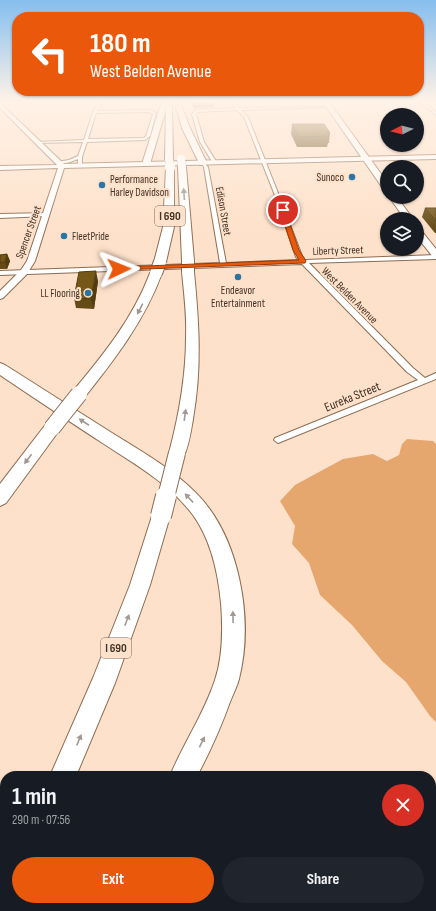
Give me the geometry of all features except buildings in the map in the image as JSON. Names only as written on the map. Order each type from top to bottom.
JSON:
[{"type":"highway","points":[[146,164],[152,145]]},
{"type":"highway","name":"I 690","points":[[0,498],[120,341],[136,317],[166,247],[170,220],[169,145]]},
{"type":"highway","points":[[194,145],[203,162]]},
{"type":"highway","name":"I 690","points":[[65,771],[114,655],[140,585],[161,516],[182,437],[189,385],[193,338],[181,159]]},
{"type":"highway","points":[[0,368],[148,464],[183,492],[199,509],[208,523],[225,563],[232,602],[233,643],[227,680],[202,741],[186,771]]},
{"type":"main road","points":[[41,145],[60,164]]},
{"type":"main road","points":[[357,145],[380,178]]},
{"type":"main road","points":[[1,168],[60,164],[80,166],[436,157]]},
{"type":"main road","name":"Spencer Street","points":[[0,296],[24,272],[31,261],[47,214],[60,164]]},
{"type":"main road","points":[[424,240],[436,256]]},
{"type":"street","points":[[80,166],[80,157],[84,145]]},
{"type":"street","points":[[204,145],[215,162]]},
{"type":"street","name":"West Belden Avenue","points":[[257,145],[287,221],[296,250],[303,261],[410,370],[424,381]]},
{"type":"street","points":[[60,164],[80,157]]},
{"type":"street","name":"Edison Street","points":[[203,162],[206,168],[223,265]]},
{"type":"street","points":[[0,216],[47,214]]},
{"type":"street","name":"Liberty Street","points":[[0,273],[436,256]]},
{"type":"street","name":"Eureka Street","points":[[278,440],[436,376]]},
{"type":"shaded area","points":[[407,439],[433,441],[436,444],[436,722],[406,682],[382,661],[352,625],[320,595],[309,563],[292,544],[295,526],[280,501],[295,485],[343,459],[373,454],[387,461],[399,455],[402,444]]},
{"type":"place","name":"Sunoco","points":[[352,177]]},
{"type":"place","name":"Performance Harley Davidson","points":[[102,185]]},
{"type":"place","name":"FleetPride","points":[[64,236]]},
{"type":"place","name":"Endeavor Entertainment","points":[[238,277]]},
{"type":"place","name":"LL Flooring","points":[[88,293]]},
{"type":"route","points":[[119,269],[303,261],[299,257],[296,250],[283,210]]}]
